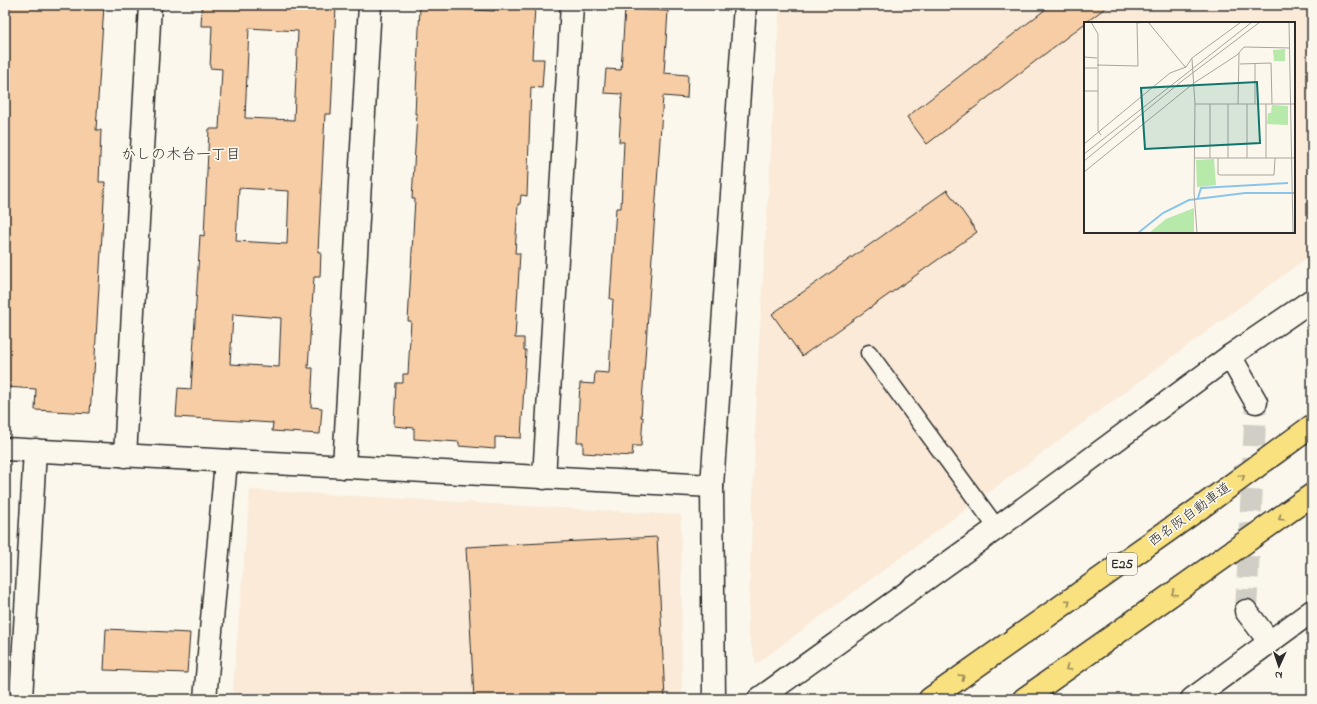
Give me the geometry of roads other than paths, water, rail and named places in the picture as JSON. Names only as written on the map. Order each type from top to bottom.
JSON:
[{"type":"highway","name":"西名阪自動車道","points":[[930,699],[1194,513],[1312,426]]},
{"type":"highway","points":[[1024,699],[1312,495]]},
{"type":"street","points":[[125,456],[150,5]]},
{"type":"street","points":[[344,467],[370,5]]},
{"type":"street","points":[[544,478],[572,5]]},
{"type":"street","points":[[714,699],[712,486],[745,5]]},
{"type":"street","points":[[759,699],[997,528],[1230,356],[1312,300]]},
{"type":"street","points":[[1230,356],[1256,402]]},
{"type":"street","points":[[5,449],[712,486]]},
{"type":"street","points":[[21,699],[35,450]]},
{"type":"street","points":[[205,699],[226,461]]},
{"type":"street","points":[[1246,611],[1269,642]]},
{"type":"street","points":[[1192,699],[1312,611]]},
{"type":"lane","points":[[869,353],[997,528]]},
{"type":"tunnel","points":[[1246,611],[1256,402]]},
{"type":"district","name":"かしの木台一丁目","points":[[181,155]]}]
